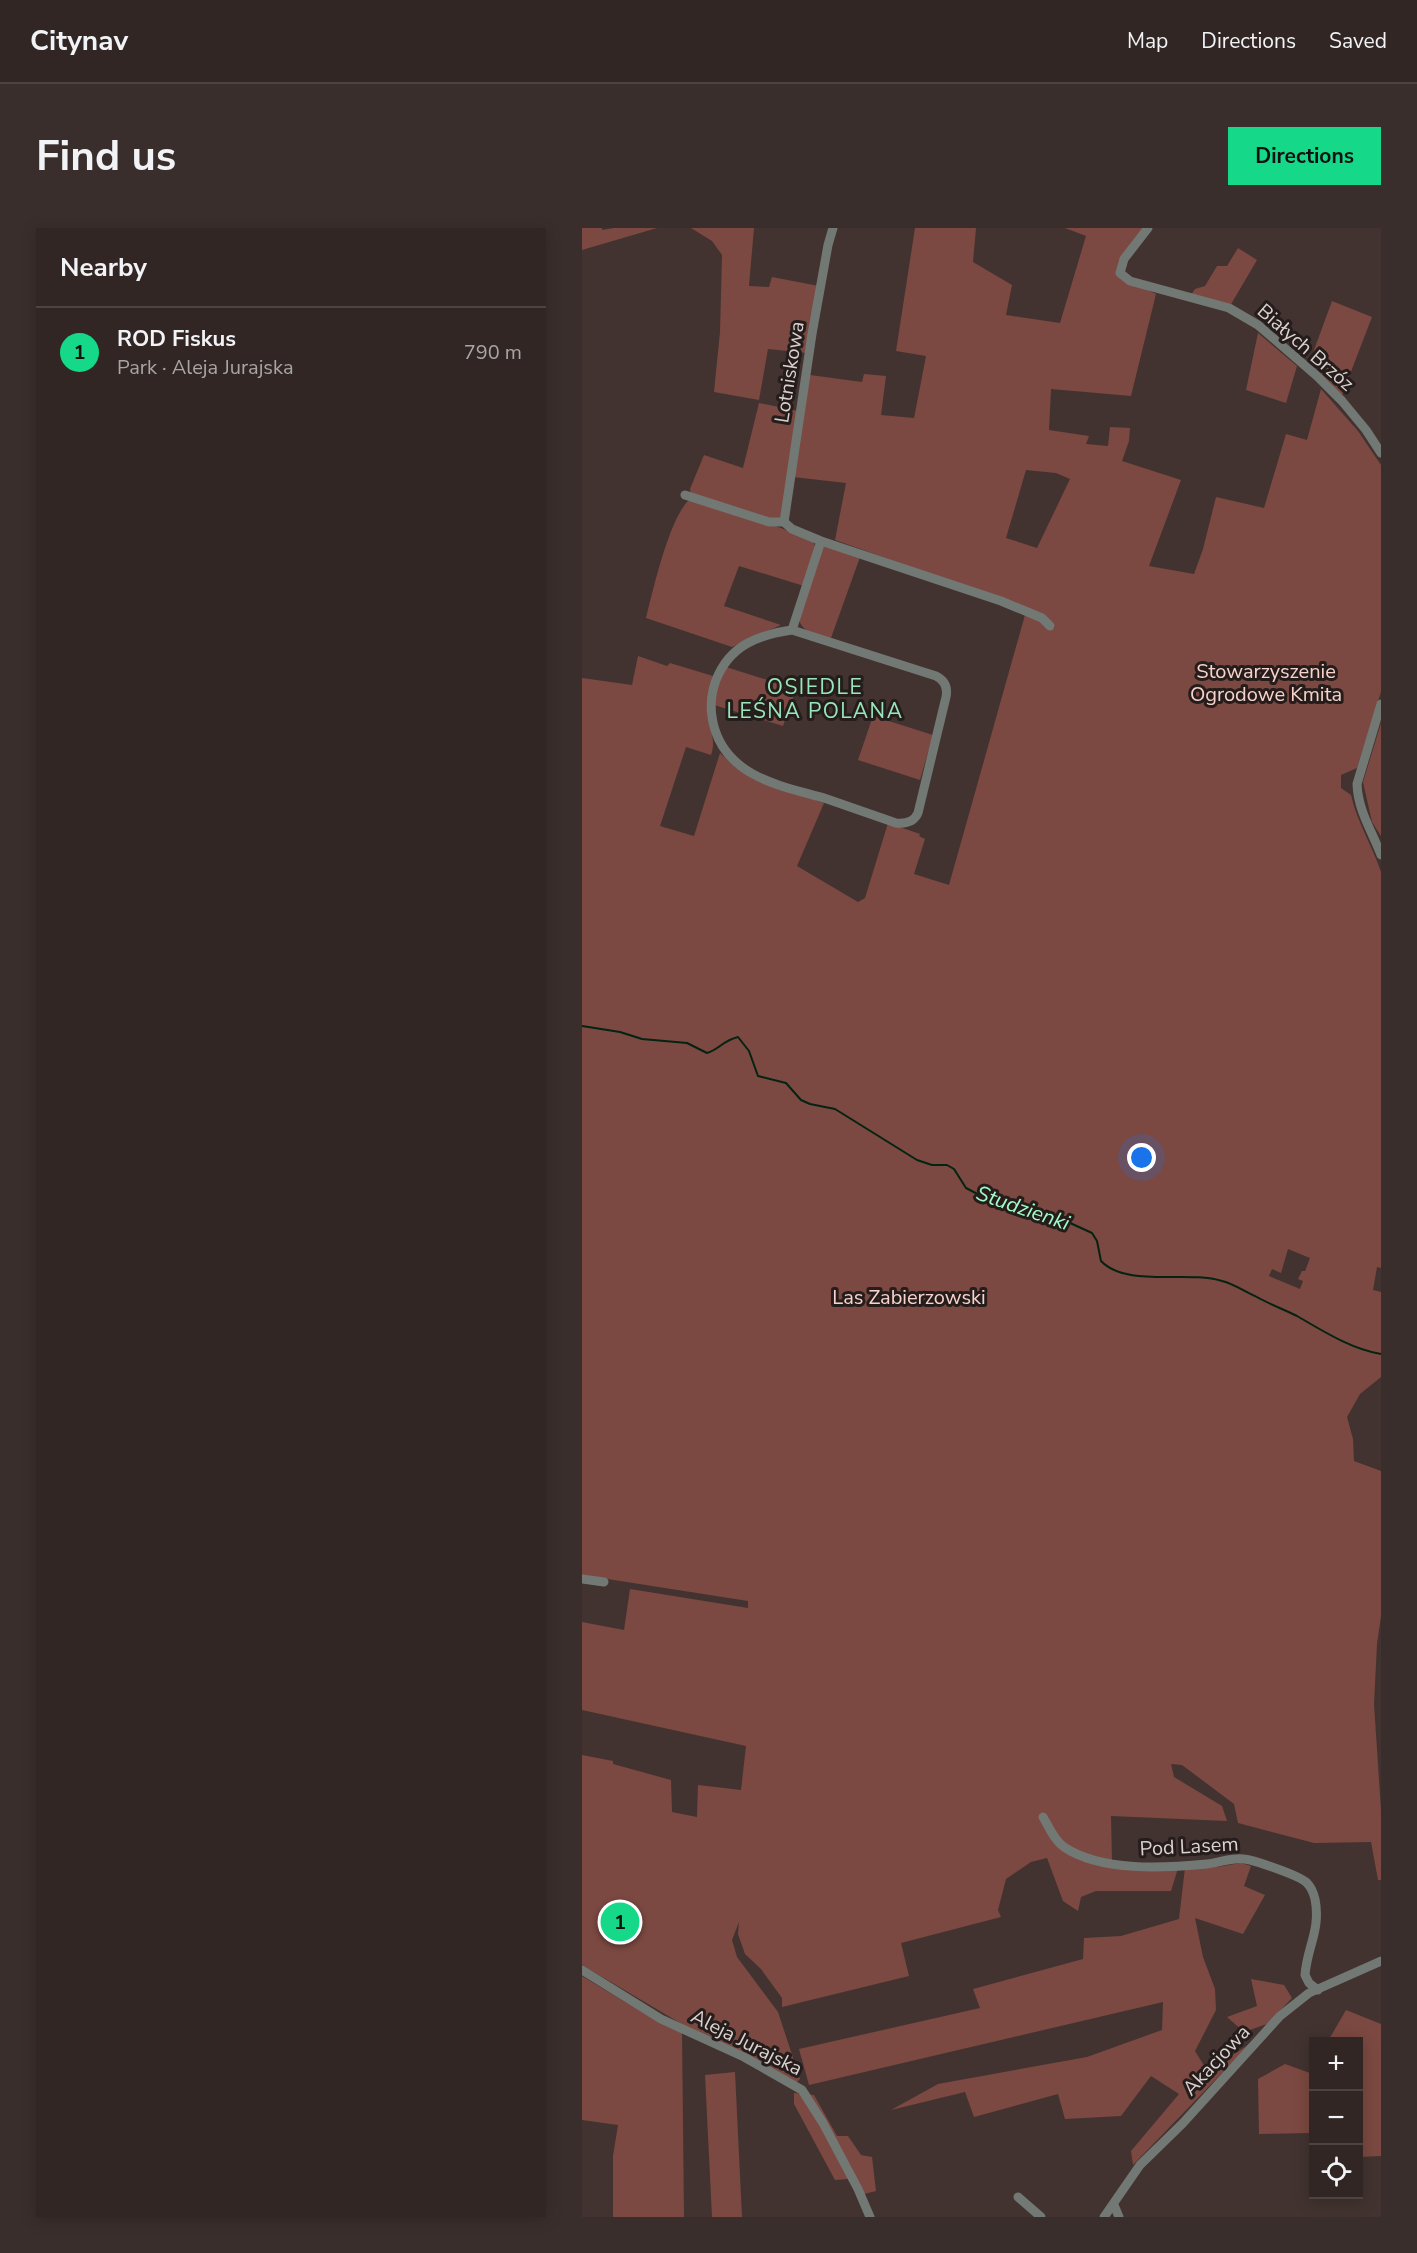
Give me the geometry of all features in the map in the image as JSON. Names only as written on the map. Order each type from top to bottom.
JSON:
[{"type":"street","name":"Lotniskowa","points":[[784,522],[812,334],[833,228]]},
{"type":"street","name":"Białych Brzóz","points":[[1148,228],[1124,260],[1120,273],[1130,280],[1229,308],[1249,319],[1317,376],[1366,430],[1381,453]]},
{"type":"street","points":[[685,495],[769,522],[784,522],[792,530],[821,541],[1001,601],[1042,618],[1050,626]]},
{"type":"street","points":[[792,630],[821,541]]},
{"type":"street","points":[[792,630],[936,676],[943,681],[947,689],[946,697],[918,813],[913,820],[903,824],[897,823],[762,780],[737,764],[724,749],[716,733],[711,707],[714,687],[723,665],[750,640],[792,630]]},
{"type":"street","points":[[1381,704],[1358,781],[1358,796],[1363,817],[1381,855]]},
{"type":"street","points":[[582,1579],[604,1582]]},
{"type":"street","name":"Pod Lasem","points":[[1043,1817],[1063,1846],[1102,1861],[1132,1867],[1156,1867],[1209,1864],[1243,1858],[1307,1882],[1315,1897],[1318,1923],[1305,1975],[1309,1983],[1318,1990]]},
{"type":"street","name":"Akacjowa","points":[[1104,2217],[1140,2165],[1183,2123],[1273,2024],[1309,1993],[1381,1961]]},
{"type":"street","name":"Aleja Jurajska","points":[[582,1970],[661,2019],[744,2057],[802,2090],[832,2140],[870,2217]]},
{"type":"street","points":[[1018,2198],[1041,2217]]},
{"type":"street","points":[[1114,2205],[1119,2217]]},
{"type":"green space","points":[[582,228],[602,228],[602,230],[657,228],[582,250]]},
{"type":"green space","points":[[691,228],[754,228],[749,286],[769,287],[772,277],[819,286],[807,353],[768,349],[759,400],[714,392],[720,332],[722,255],[712,241]]},
{"type":"green space","points":[[915,228],[976,228],[973,262],[1012,285],[1006,315],[1060,323],[1086,236],[1065,228],[1145,228],[1119,264],[1116,274],[1156,294],[1131,396],[1051,389],[1049,430],[1089,436],[1086,444],[1108,446],[1110,427],[1130,428],[1129,441],[1122,461],[1181,480],[1149,566],[1194,574],[1216,497],[1264,508],[1286,434],[1307,440],[1321,389],[1358,431],[1381,465],[1381,692],[1357,768],[1341,775],[1341,788],[1351,795],[1381,872],[1381,1268],[1377,1267],[1373,1290],[1381,1292],[1381,1377],[1360,1394],[1347,1417],[1353,1439],[1354,1461],[1381,1471],[1381,1616],[1374,1704],[1381,1810],[1381,1880],[1378,1880],[1371,1842],[1314,1843],[1238,1823],[1234,1804],[1182,1765],[1171,1764],[1174,1777],[1222,1806],[1227,1821],[1111,1816],[1112,1861],[1073,1848],[1055,1831],[1050,1833],[1062,1849],[1093,1861],[1117,1867],[1156,1870],[1178,1868],[1171,1891],[1096,1891],[1081,1897],[1078,1911],[1063,1901],[1047,1858],[1031,1862],[1006,1879],[998,1910],[1001,1917],[901,1943],[909,1976],[782,2007],[782,1998],[761,1969],[745,1954],[738,1934],[739,1922],[732,1940],[737,1957],[778,2012],[800,2079],[796,2083],[757,2060],[692,2030],[582,1965],[582,1755],[613,1761],[613,1764],[671,1780],[672,1812],[697,1817],[698,1785],[741,1790],[746,1746],[582,1710],[582,1622],[624,1630],[630,1589],[748,1608],[748,1601],[582,1575],[582,678],[632,685],[638,656],[667,666],[670,663],[713,676],[707,709],[713,738],[711,755],[686,747],[660,826],[694,836],[720,753],[753,779],[824,803],[797,866],[858,902],[865,898],[888,823],[920,834],[919,836],[925,839],[914,874],[949,885],[1025,615],[1043,622],[1048,629],[1055,628],[1050,621],[1013,603],[835,540],[846,483],[793,477],[810,375],[862,382],[864,374],[886,376],[881,415],[914,418],[926,356],[896,351]],"holes":[[[1026,470],[1056,473],[1070,479],[1037,548],[1006,538]],[[1288,1249],[1310,1258],[1305,1271],[1302,1271],[1298,1279],[1303,1281],[1300,1289],[1269,1276],[1272,1269],[1281,1273]]]},
{"type":"green space","points":[[1238,248],[1257,260],[1230,306],[1191,295],[1195,289],[1205,286],[1217,266],[1227,266]]},
{"type":"green space","points":[[1332,301],[1372,317],[1342,395],[1310,361]]},
{"type":"green space","points":[[1258,333],[1297,366],[1286,403],[1246,390]]},
{"type":"green space","points":[[759,403],[798,411],[782,517],[776,520],[691,495],[690,489],[704,455],[743,468]]},
{"type":"green space","points":[[688,501],[695,501],[781,528],[813,542],[815,546],[804,586],[739,566],[724,606],[781,625],[732,647],[646,618],[668,539],[674,523]]},
{"type":"green space","points":[[823,546],[860,557],[831,638],[807,631],[799,619]]},
{"type":"green space","points":[[726,667],[796,689],[783,726],[714,705],[718,684]]},
{"type":"green space","points":[[873,716],[933,735],[920,780],[858,760]]},
{"type":"green space","points":[[1381,723],[1381,836],[1372,822],[1363,782]]},
{"type":"green space","points":[[1241,1863],[1251,1866],[1244,1886],[1265,1895],[1243,1934],[1195,1918],[1203,1957],[1215,1989],[1216,2010],[1195,2051],[1203,2064],[1213,2068],[1251,2043],[1133,2165],[1131,2151],[1179,2094],[1151,2076],[1121,2116],[1065,2119],[1058,2094],[974,2117],[965,2092],[891,2110],[938,2084],[1087,2057],[1162,2030],[1163,2002],[809,2085],[799,2049],[980,2008],[973,1989],[1083,1959],[1084,1938],[1121,1936],[1179,1919],[1185,1868],[1217,1867]]},
{"type":"green space","points":[[582,1976],[650,2017],[682,2031],[684,2217],[613,2217],[613,2156],[618,2125],[582,2120]]},
{"type":"green space","points":[[1251,1979],[1284,1985],[1292,1998],[1267,2024],[1244,2032],[1227,2017],[1257,2006]]},
{"type":"green space","points":[[1346,2010],[1381,2024],[1381,2156],[1363,2157],[1363,2037],[1330,2037]]},
{"type":"green space","points":[[1285,2064],[1309,2073],[1309,2133],[1259,2134],[1258,2079]]},
{"type":"green space","points":[[735,2072],[742,2217],[712,2217],[705,2075]]},
{"type":"green space","points":[[794,2093],[814,2095],[837,2136],[848,2136],[861,2155],[872,2157],[876,2191],[864,2194],[848,2179],[835,2180],[794,2104]]},
{"type":"waterway","name":"Studzienki","points":[[582,1026],[620,1032],[642,1039],[687,1043],[707,1053],[738,1037],[749,1051],[758,1076],[786,1083],[801,1100],[835,1109],[917,1160],[932,1165],[947,1165],[954,1169],[966,1188],[989,1200],[1008,1201],[1057,1217],[1092,1233],[1097,1241],[1101,1261],[1112,1269],[1141,1276],[1208,1278],[1226,1282],[1297,1316],[1348,1344],[1381,1354]]},
{"type":"place","name":"ROD Fiskus","points":[[620,1922]]},
{"type":"district","name":"OSIEDLE LEŚNA POLANA","points":[[815,699]]},
{"type":"park label","name":"Stowarzyszenie Ogrodowe Kmita","points":[[1266,682]]},
{"type":"park label","name":"Las Zabierzowski","points":[[909,1297]]}]
